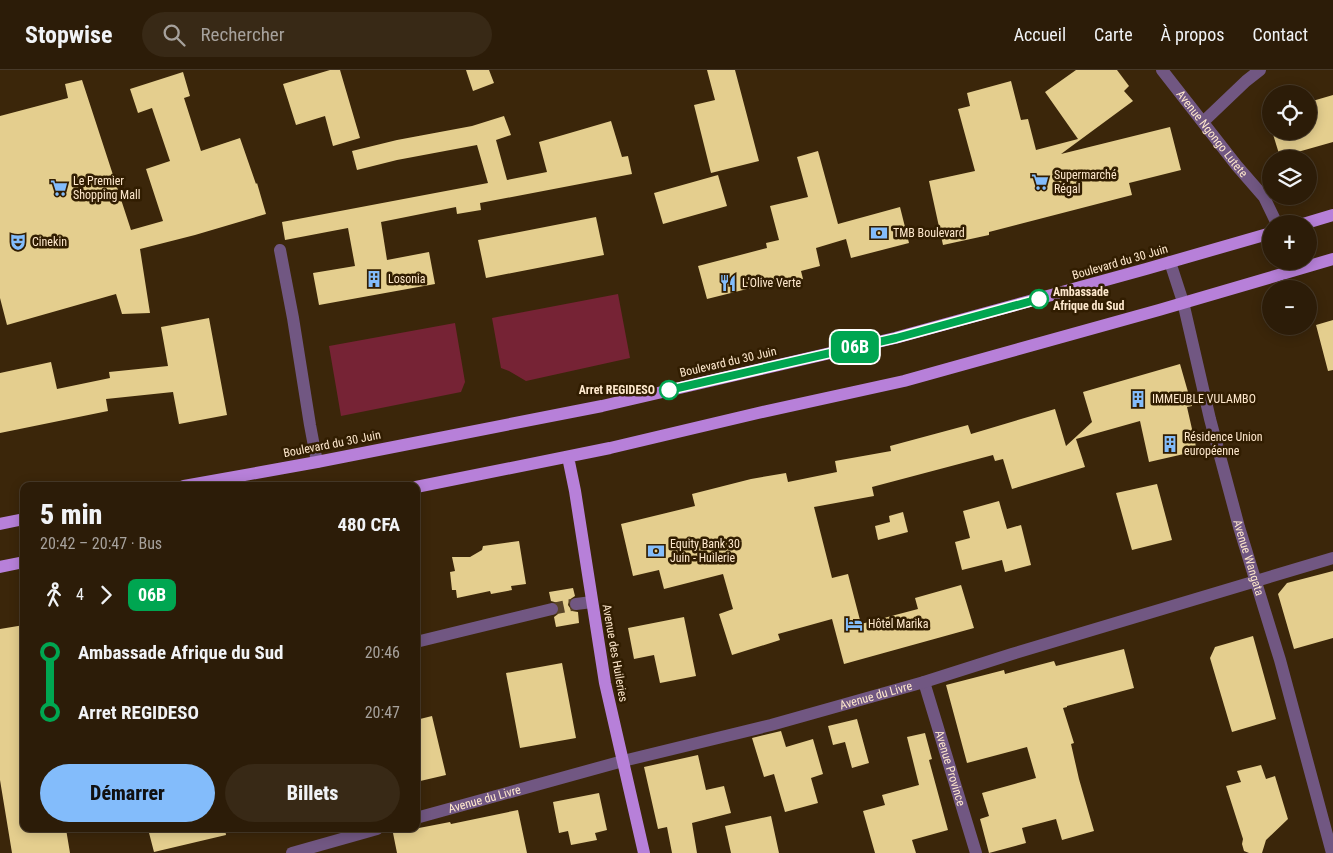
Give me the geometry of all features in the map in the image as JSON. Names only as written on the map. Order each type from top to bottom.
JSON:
[{"type":"main road","points":[[1317,220],[1333,215]]},
{"type":"main road","name":"Boulevard du 30 Juin","points":[[206,482],[602,406],[896,338],[1262,236]]},
{"type":"main road","points":[[1317,262],[1333,259]]},
{"type":"main road","points":[[420,486],[610,448],[904,381],[1183,302],[1279,270]]},
{"type":"main road","name":"Avenue des Huileries","points":[[568,457],[605,683],[644,853]]},
{"type":"main road","points":[[0,524],[20,520]]},
{"type":"main road","points":[[0,566],[20,563]]},
{"type":"street","name":"Avenue Ngongo Lutete","points":[[1162,70],[1264,197],[1273,215]]},
{"type":"street","points":[[1203,122],[1260,70]]},
{"type":"street","points":[[280,250],[294,318],[317,462]]},
{"type":"street","name":"Avenue Wangata","points":[[1170,262],[1183,302],[1210,419],[1239,527],[1280,660],[1332,853]]},
{"type":"street","name":"Avenue du Livre","points":[[420,817],[623,761],[771,725],[924,682],[1333,558]]},
{"type":"street","points":[[576,604],[592,602]]},
{"type":"street","points":[[420,641],[552,609]]},
{"type":"street","name":"Avenue Province","points":[[924,682],[976,853]]},
{"type":"street","points":[[292,853],[366,832]]},
{"type":"shaded area","points":[[618,294],[630,358],[526,381],[501,368],[492,318]]},
{"type":"shaded area","points":[[455,323],[465,382],[461,392],[341,416],[329,346]]},
{"type":"building","points":[[330,70],[340,70],[360,138],[333,146],[325,116],[296,125],[283,84]]},
{"type":"building","points":[[466,70],[489,70],[494,83],[473,91]]},
{"type":"building","points":[[707,70],[735,70],[759,161],[711,173],[694,105],[715,100]]},
{"type":"building","points":[[1076,70],[1117,70],[1129,86],[1124,91],[1133,101],[1061,154],[1170,127],[1181,170],[1129,183],[1132,195],[989,232],[989,235],[943,245],[929,181],[975,171],[958,109],[970,106],[967,93],[1011,81],[1021,120],[1028,119],[1036,150],[1078,139],[1045,92]]},
{"type":"building","points":[[183,72],[190,96],[184,98],[201,151],[240,138],[257,183],[266,214],[140,249],[150,313],[122,314],[116,294],[7,325],[0,298],[0,116],[68,98],[65,84],[82,80],[131,230],[163,221],[146,169],[170,161],[152,108],[138,113],[130,89]]},
{"type":"building","points":[[1333,95],[1333,142],[1305,150],[1278,150],[1275,140],[1317,140],[1317,100]]},
{"type":"building","points":[[504,116],[511,135],[496,140],[507,180],[547,172],[539,142],[611,121],[622,157],[628,156],[632,174],[480,203],[481,210],[457,214],[456,207],[381,222],[387,260],[429,252],[435,284],[319,305],[313,273],[355,266],[348,228],[285,240],[282,222],[488,183],[477,145],[397,160],[357,170],[352,151],[397,140],[472,126]]},
{"type":"building","points":[[818,151],[838,224],[900,207],[909,243],[851,258],[846,239],[816,248],[820,266],[801,271],[803,279],[776,285],[775,282],[707,299],[698,266],[767,248],[766,243],[779,240],[770,206],[808,197],[797,157]]},
{"type":"building","points":[[718,175],[727,206],[663,224],[654,193]]},
{"type":"building","points":[[596,217],[604,255],[486,278],[478,240]]},
{"type":"building","points":[[209,318],[227,415],[179,424],[173,392],[106,399],[108,411],[0,433],[0,373],[51,362],[57,389],[110,378],[109,372],[168,366],[161,327]]},
{"type":"building","points":[[1333,320],[1333,370],[1328,371],[1317,325]]},
{"type":"building","points":[[1180,364],[1192,406],[1187,407],[1197,451],[1149,462],[1140,421],[1076,439],[1085,467],[1012,489],[1003,459],[995,461],[993,455],[872,487],[874,496],[814,507],[832,578],[848,574],[861,624],[918,609],[915,598],[961,585],[974,628],[844,664],[832,619],[778,634],[780,640],[732,655],[719,614],[733,609],[723,574],[664,589],[659,570],[633,576],[621,524],[695,506],[692,494],[751,479],[786,473],[788,482],[837,472],[835,461],[891,451],[890,446],[968,425],[971,434],[1055,409],[1066,446],[1092,422],[1083,392]]},
{"type":"building","points":[[1157,484],[1172,540],[1132,550],[1116,493]]},
{"type":"building","points":[[999,501],[1007,529],[1021,525],[1031,565],[1005,572],[1002,560],[962,570],[955,542],[970,538],[963,511]]},
{"type":"building","points":[[903,512],[908,532],[878,540],[875,526],[890,522],[889,516]]},
{"type":"building","points":[[519,541],[526,584],[511,586],[512,590],[491,594],[490,591],[457,598],[456,590],[452,590],[450,572],[455,571],[452,557],[470,557],[482,550],[483,546]]},
{"type":"building","points":[[1333,571],[1333,638],[1294,649],[1278,594],[1287,583]]},
{"type":"building","points":[[573,588],[575,596],[569,600],[568,605],[572,611],[578,612],[579,623],[556,627],[554,617],[558,614],[560,608],[558,603],[551,601],[549,592]]},
{"type":"building","points":[[684,617],[696,676],[660,683],[654,655],[634,659],[628,628]]},
{"type":"building","points":[[20,626],[20,832],[66,832],[70,853],[12,853],[0,780],[0,629]]},
{"type":"building","points":[[1253,636],[1276,719],[1232,732],[1210,658],[1215,647]]},
{"type":"building","points":[[1124,649],[1134,688],[1063,708],[1074,743],[1071,744],[1094,831],[1062,840],[1056,819],[1022,828],[1026,843],[989,853],[980,819],[989,816],[982,793],[1036,778],[1027,747],[967,763],[946,685],[1004,670],[1005,674],[1054,661],[1056,666]]},
{"type":"building","points":[[562,663],[576,738],[520,748],[506,673]]},
{"type":"building","points":[[432,716],[446,775],[420,781],[420,719]]},
{"type":"building","points":[[857,719],[869,763],[852,768],[845,742],[833,745],[828,726]]},
{"type":"building","points":[[781,731],[786,747],[813,739],[823,774],[811,778],[818,803],[785,812],[774,774],[764,777],[752,738]]},
{"type":"building","points":[[925,733],[932,759],[929,760],[948,830],[912,840],[916,853],[875,853],[863,811],[885,805],[882,795],[919,785],[907,737]]},
{"type":"building","points":[[698,755],[706,790],[724,786],[731,813],[692,823],[697,853],[672,853],[667,827],[658,829],[644,767]]},
{"type":"building","points":[[1261,765],[1266,779],[1275,776],[1288,819],[1266,840],[1262,853],[1249,853],[1244,851],[1243,839],[1226,786],[1241,782],[1237,771]]},
{"type":"building","points":[[599,793],[607,830],[595,833],[597,840],[571,845],[568,831],[559,833],[553,802]]},
{"type":"building","points":[[518,810],[527,853],[397,853],[393,833],[420,832],[420,828],[450,822],[451,824]]},
{"type":"building","points":[[771,816],[779,853],[731,853],[725,826]]},
{"type":"building","points":[[149,832],[226,832],[226,835],[154,852]]},
{"type":"tunnel","points":[[552,609],[576,604]]},
{"type":"bus line","name":"06B","points":[[669,390],[896,338],[1039,299]]},
{"type":"place","name":"Supermarché Régal","points":[[1040,182]]},
{"type":"place","name":"Le Premier Shopping Mall","points":[[59,188]]},
{"type":"place","name":"TMB Boulevard","points":[[879,233]]},
{"type":"place","name":"Cinekin","points":[[18,242]]},
{"type":"place","name":"Losonia","points":[[374,279]]},
{"type":"place","name":"L'Olive Verte","points":[[728,283]]},
{"type":"place","name":"Ambassade Afrique du Sud","points":[[1039,299]]},
{"type":"place","name":"Arret REGIDESO","points":[[669,390]]},
{"type":"place","name":"IMMEUBLE VULAMBO","points":[[1138,399]]},
{"type":"place","name":"Résidence Union européenne","points":[[1170,444]]},
{"type":"place","name":"Equity Bank 30 Juin - Huilerie","points":[[656,551]]},
{"type":"place","name":"Hôtel Marika","points":[[854,624]]}]
